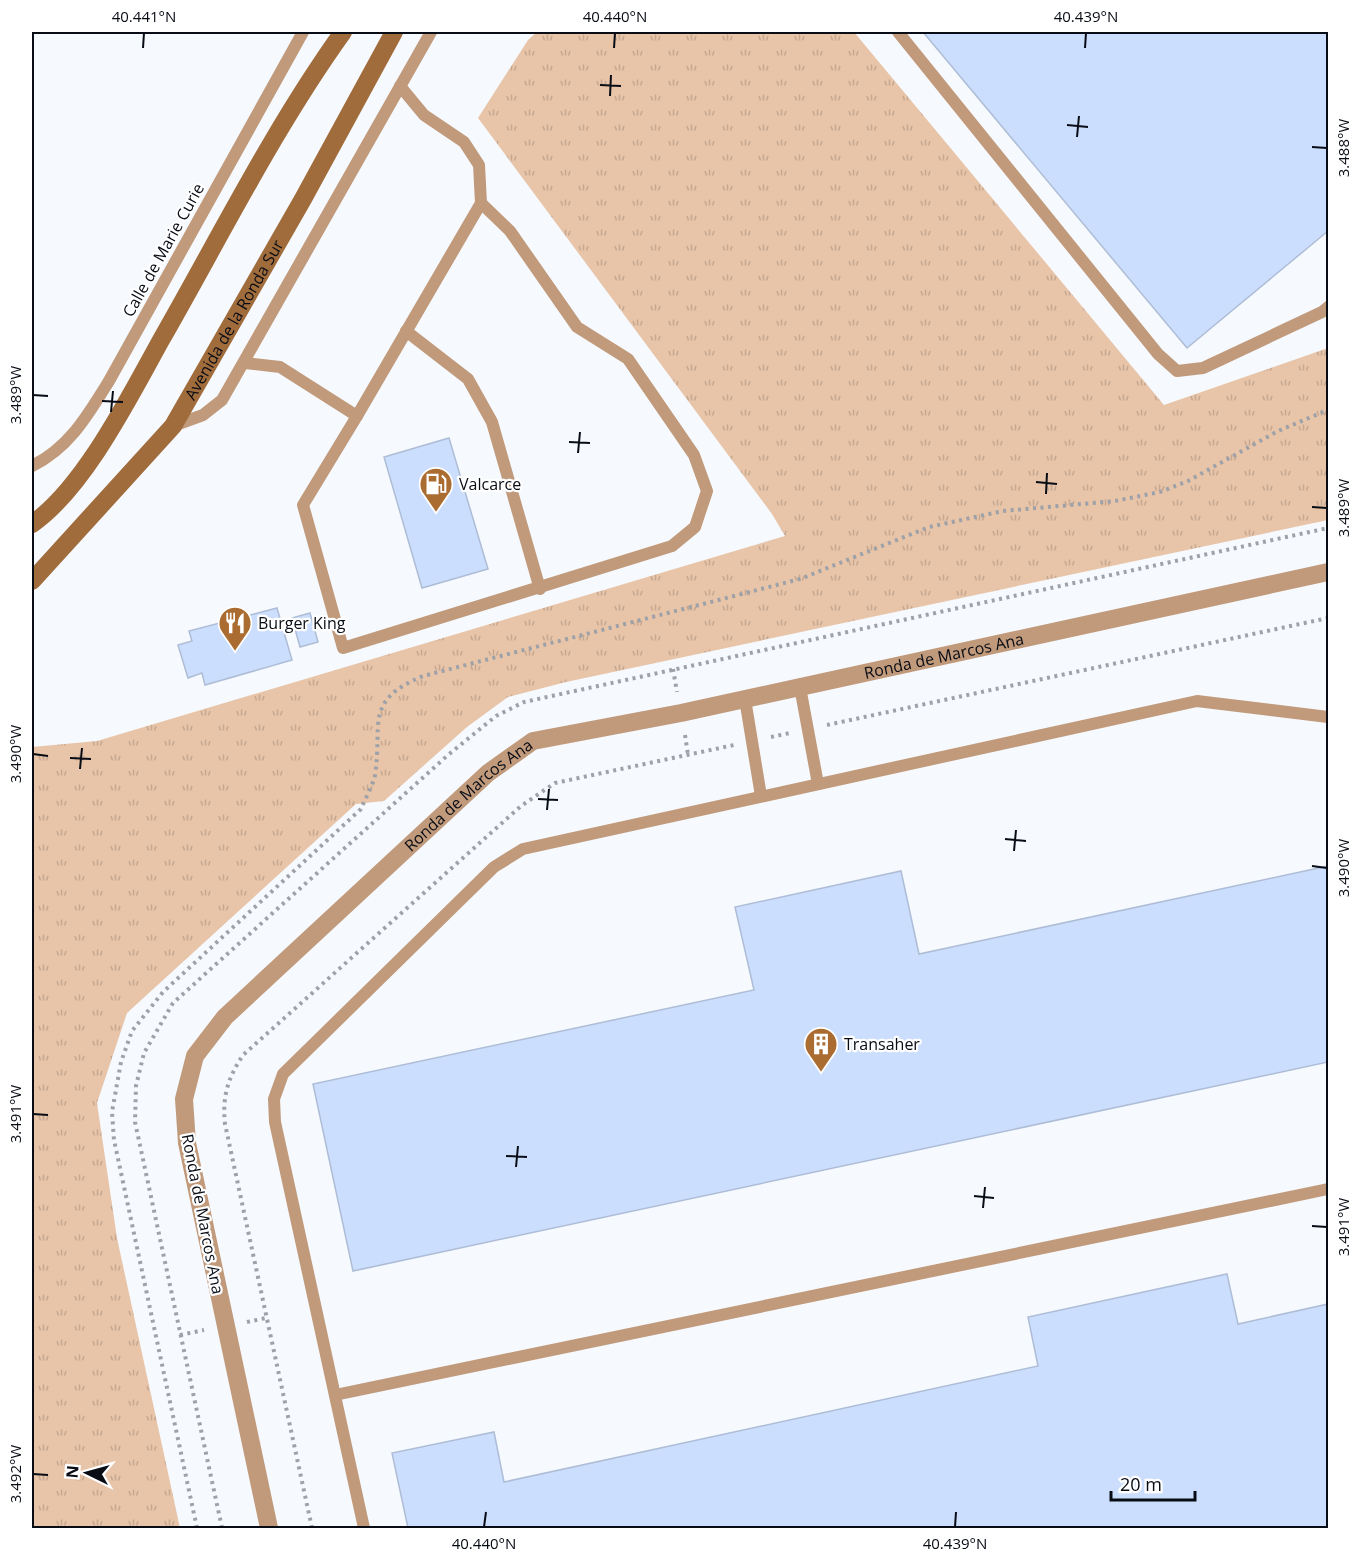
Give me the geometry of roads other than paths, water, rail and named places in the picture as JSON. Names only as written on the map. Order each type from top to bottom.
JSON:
[{"type":"main road","points":[[32,524],[49,509],[87,465],[133,391],[255,174],[343,32]]},
{"type":"main road","name":"Avenida de la Ronda Sur","points":[[32,580],[172,426],[303,199],[394,32]]},
{"type":"street","name":"Ronda de Marcos Ana","points":[[269,1528],[187,1143],[184,1099],[195,1056],[225,1017],[488,773],[533,741],[745,699],[1329,572]]},
{"type":"lane","name":"Calle de Marie Curie","points":[[32,466],[42,461],[77,432],[109,381],[303,32]]},
{"type":"lane","points":[[172,426],[203,415],[222,400],[432,32]]},
{"type":"lane","points":[[898,32],[1158,354],[1177,371],[1203,368],[1329,307]]},
{"type":"lane","points":[[400,86],[424,115],[464,142],[479,165],[481,203],[303,505],[343,648],[540,589],[672,546],[695,527],[707,491],[694,455],[628,359],[577,327],[510,231],[481,203]]},
{"type":"lane","points":[[406,331],[468,379],[492,422],[540,589]]},
{"type":"lane","points":[[245,363],[280,367],[357,416]]},
{"type":"lane","points":[[800,687],[818,784]]},
{"type":"lane","points":[[745,699],[761,796]]},
{"type":"lane","points":[[364,1528],[275,1122],[274,1098],[283,1074],[494,867],[524,849],[1197,701],[1329,717]]},
{"type":"lane","points":[[335,1395],[1329,1189]]},
{"type":"place","name":"Valcarce","points":[[436,513]]},
{"type":"place","name":"Burger King","points":[[235,652]]},
{"type":"place","name":"Transaher","points":[[821,1073]]}]
